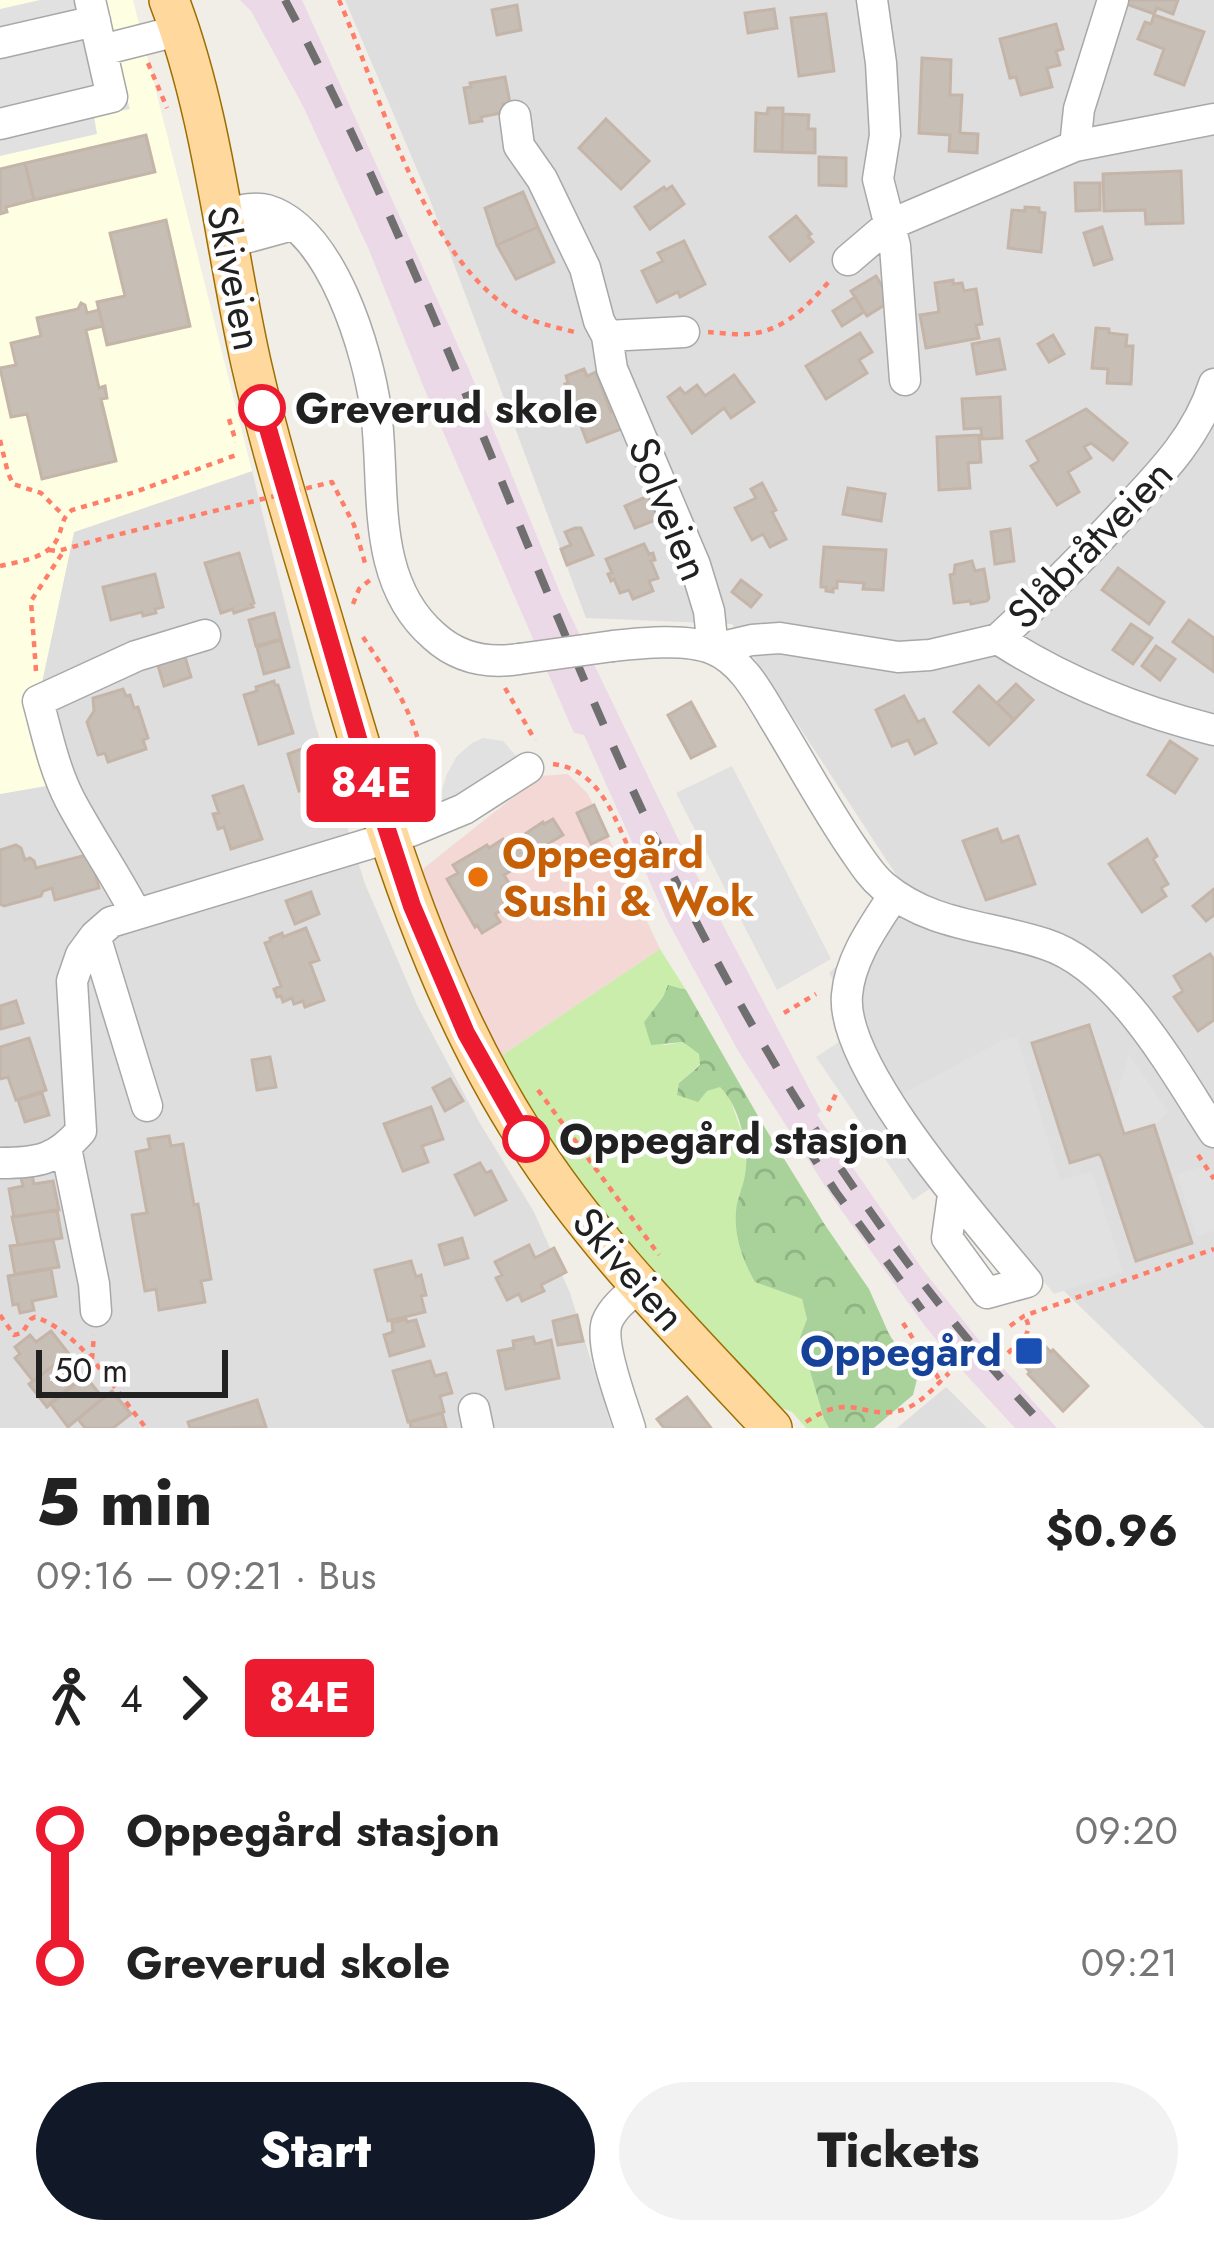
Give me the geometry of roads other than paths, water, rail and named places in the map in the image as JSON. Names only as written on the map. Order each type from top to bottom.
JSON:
[{"type":"main road","name":"Skiveien","points":[[175,15],[193,73],[268,432],[400,834],[437,970],[494,1087],[561,1190],[650,1270],[772,1428]]},
{"type":"street","points":[[872,0],[885,135],[878,179],[895,246],[905,380]]},
{"type":"street","points":[[1075,146],[1079,109],[1113,0]]},
{"type":"street","points":[[0,43],[175,15]]},
{"type":"street","points":[[0,124],[112,98],[96,24]]},
{"type":"street","name":"Solveien","points":[[515,116],[519,146],[542,179],[585,268],[607,336],[612,369],[695,565],[709,611],[712,649]]},
{"type":"street","points":[[848,260],[889,225],[1075,146],[1214,118]]},
{"type":"street","points":[[224,229],[292,225],[323,256],[355,328],[375,406],[385,531],[379,567],[413,614],[456,652],[511,671],[613,646],[658,643],[712,649],[780,638],[898,657],[930,656],[998,639],[1103,695],[1160,717],[1214,730]]},
{"type":"street","points":[[607,336],[684,332]]},
{"type":"street","name":"Slåbråtveien","points":[[998,639],[1057,584],[1172,461],[1195,430],[1214,384]]},
{"type":"street","points":[[136,914],[69,799],[38,701],[136,656],[205,635]]},
{"type":"street","points":[[712,649],[737,665],[755,688],[876,881],[929,914],[1049,945],[1096,974],[1138,1020],[1214,1132]]},
{"type":"street","points":[[0,1162],[30,1163],[66,1148],[81,1131],[72,981],[81,955],[111,922],[400,834],[464,808],[539,766]]},
{"type":"street","points":[[894,896],[859,952],[850,976],[851,1036],[952,1195]]},
{"type":"street","points":[[95,936],[147,1106]]},
{"type":"street","points":[[66,1148],[96,1311]]},
{"type":"street","points":[[619,1426],[604,1335],[610,1316],[650,1270]]},
{"type":"railway","points":[[285,0],[385,206],[608,735],[736,997],[878,1223],[931,1294],[1046,1428]]},
{"type":"railway","points":[[804,1143],[922,1310]]},
{"type":"place","name":"Greverud skole","points":[[262,408]]},
{"type":"place","name":"Oppegård Sushi & Wok","points":[[478,877]]},
{"type":"place","name":"Oppegård stasjon","points":[[526,1139]]},
{"type":"place","name":"Oppegård","points":[[1029,1351]]}]
